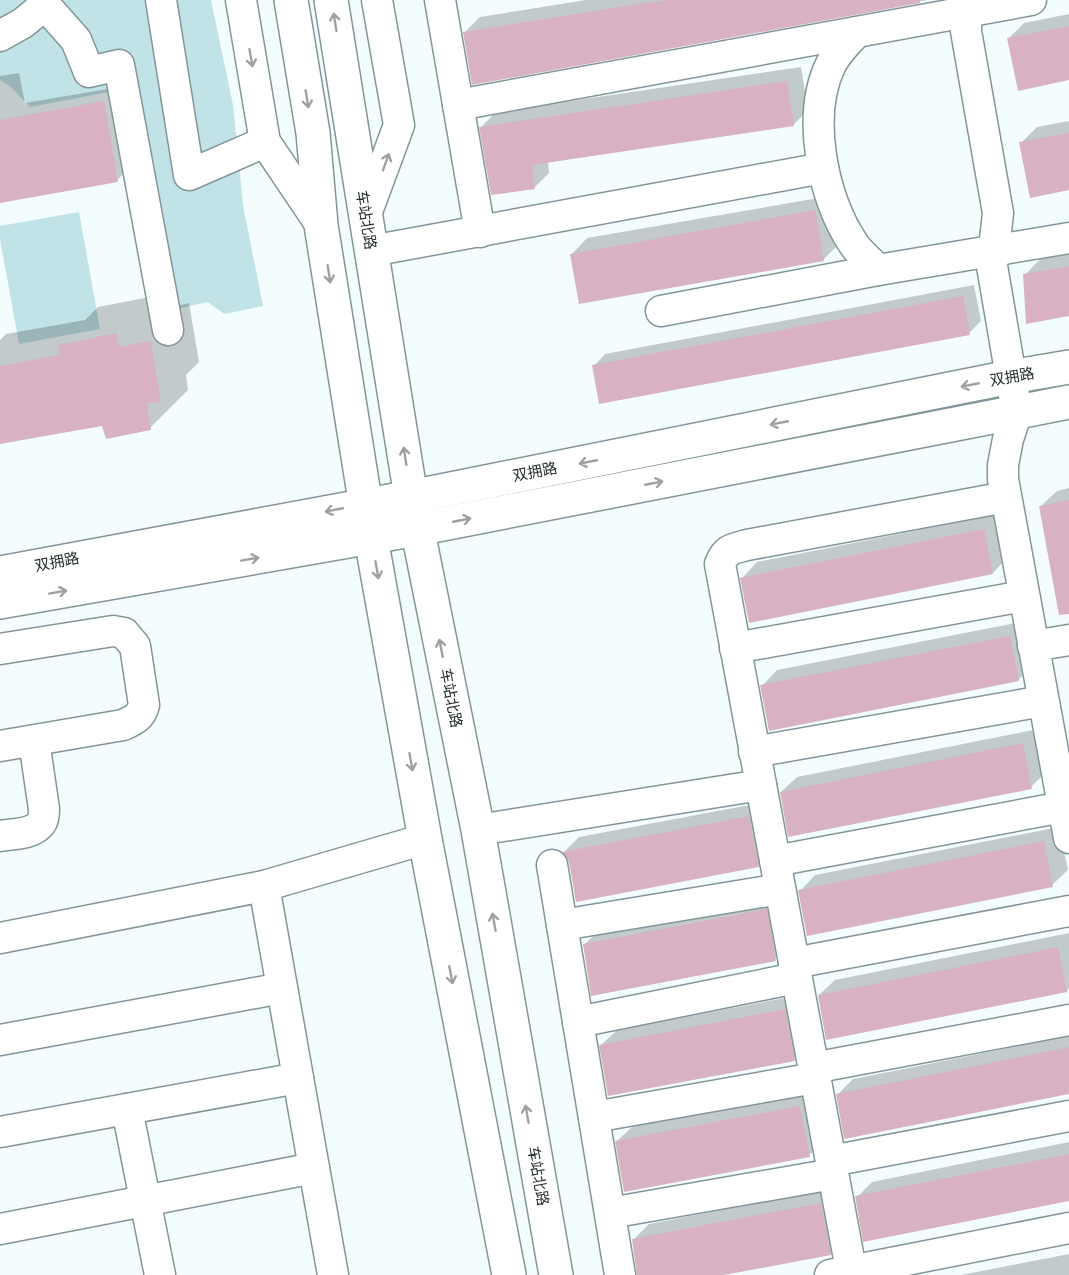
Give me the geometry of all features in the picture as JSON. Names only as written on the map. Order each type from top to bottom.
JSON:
[{"type":"main road","points":[[291,0],[313,133],[321,225],[371,538],[425,839],[509,1275]]},
{"type":"main road","name":"车站北路","points":[[331,0],[411,497],[478,830],[556,1275]]},
{"type":"main road","name":"双拥路","points":[[0,573],[411,497],[1069,367]]},
{"type":"main road","name":"双拥路","points":[[0,602],[371,538],[1069,402]]},
{"type":"street","points":[[161,0],[189,175],[265,142]]},
{"type":"street","points":[[241,0],[265,142],[321,225]]},
{"type":"street","points":[[365,217],[399,125],[377,0]]},
{"type":"street","points":[[440,0],[480,232]]},
{"type":"street","points":[[458,105],[858,32],[967,6],[1031,0]]},
{"type":"street","points":[[0,36],[23,23],[45,2],[76,40],[89,72],[119,66],[168,330]]},
{"type":"street","points":[[562,925],[777,875],[1067,826],[1059,733],[1043,701],[1006,497],[1003,465],[1017,412],[992,266],[998,213],[966,31],[967,6]]},
{"type":"street","points":[[858,32],[842,47],[831,66],[823,87],[819,131],[823,168],[838,213],[853,244],[878,270]]},
{"type":"street","points":[[371,251],[823,168]]},
{"type":"street","points":[[661,311],[878,270],[1069,238]]},
{"type":"street","points":[[1006,497],[747,545],[730,550],[724,555],[720,564],[832,1168],[845,1274],[1069,1228]]},
{"type":"street","points":[[735,648],[1024,596]]},
{"type":"street","points":[[0,649],[113,631],[124,633],[135,646],[144,705],[142,714],[123,725],[0,746]]},
{"type":"street","points":[[1033,646],[1069,640]]},
{"type":"street","points":[[754,752],[1043,701]]},
{"type":"street","points":[[0,836],[35,828],[41,824],[44,809],[33,741]]},
{"type":"street","points":[[478,830],[760,785]]},
{"type":"street","points":[[0,938],[264,886],[425,839]]},
{"type":"street","points":[[552,865],[620,1275]]},
{"type":"street","points":[[264,886],[314,1168],[330,1274]]},
{"type":"street","points":[[578,1022],[795,971],[1069,911]]},
{"type":"street","points":[[0,1040],[282,988]]},
{"type":"street","points":[[594,1117],[1069,1020]]},
{"type":"street","points":[[0,1132],[298,1078]]},
{"type":"street","points":[[127,1109],[160,1275]]},
{"type":"street","points":[[610,1213],[832,1168],[1069,1116]]},
{"type":"street","points":[[0,1229],[314,1168]]},
{"type":"shaded area","points":[[0,0],[211,0],[233,105],[243,205],[263,306],[224,314],[208,302],[154,314],[114,91],[30,107],[11,87],[0,80]]},
{"type":"shaded area","points":[[79,212],[100,329],[19,344],[0,239],[0,226]]},
{"type":"building","points":[[665,0],[920,0],[920,3],[472,85],[463,32]]},
{"type":"building","points":[[1069,26],[1069,80],[1018,91],[1007,38]]},
{"type":"building","points":[[787,81],[794,126],[532,165],[535,189],[491,195],[479,127]]},
{"type":"building","points":[[104,101],[118,182],[0,203],[0,120]]},
{"type":"building","points":[[1069,133],[1069,190],[1030,198],[1019,142]]},
{"type":"building","points":[[815,210],[824,261],[579,304],[570,254]]},
{"type":"building","points":[[1069,266],[1069,316],[1026,324],[1023,274]]},
{"type":"building","points":[[963,296],[970,335],[599,404],[592,365]]},
{"type":"building","points":[[117,333],[119,347],[151,341],[161,402],[147,403],[151,430],[106,439],[102,426],[0,444],[0,366],[59,355],[58,345]]},
{"type":"building","points":[[1069,500],[1069,614],[1059,615],[1039,506]]},
{"type":"building","points":[[984,529],[993,574],[749,623],[740,578]]},
{"type":"building","points":[[1010,636],[1019,681],[769,731],[760,685]]},
{"type":"building","points":[[1023,743],[1032,789],[788,837],[780,792]]},
{"type":"building","points":[[749,816],[759,867],[576,902],[569,862],[562,852]]},
{"type":"building","points":[[1044,841],[1053,887],[807,936],[798,890]]},
{"type":"building","points":[[767,909],[776,961],[591,996],[583,944]]},
{"type":"building","points":[[1058,947],[1067,992],[826,1040],[818,995]]},
{"type":"building","points":[[785,1009],[795,1061],[608,1096],[599,1045]]},
{"type":"building","points":[[1069,1047],[1069,1094],[844,1139],[836,1094]]},
{"type":"building","points":[[800,1106],[810,1157],[624,1192],[615,1141]]},
{"type":"building","points":[[1069,1154],[1069,1201],[863,1242],[855,1196]]},
{"type":"building","points":[[821,1203],[831,1255],[724,1275],[637,1275],[632,1239]]}]
